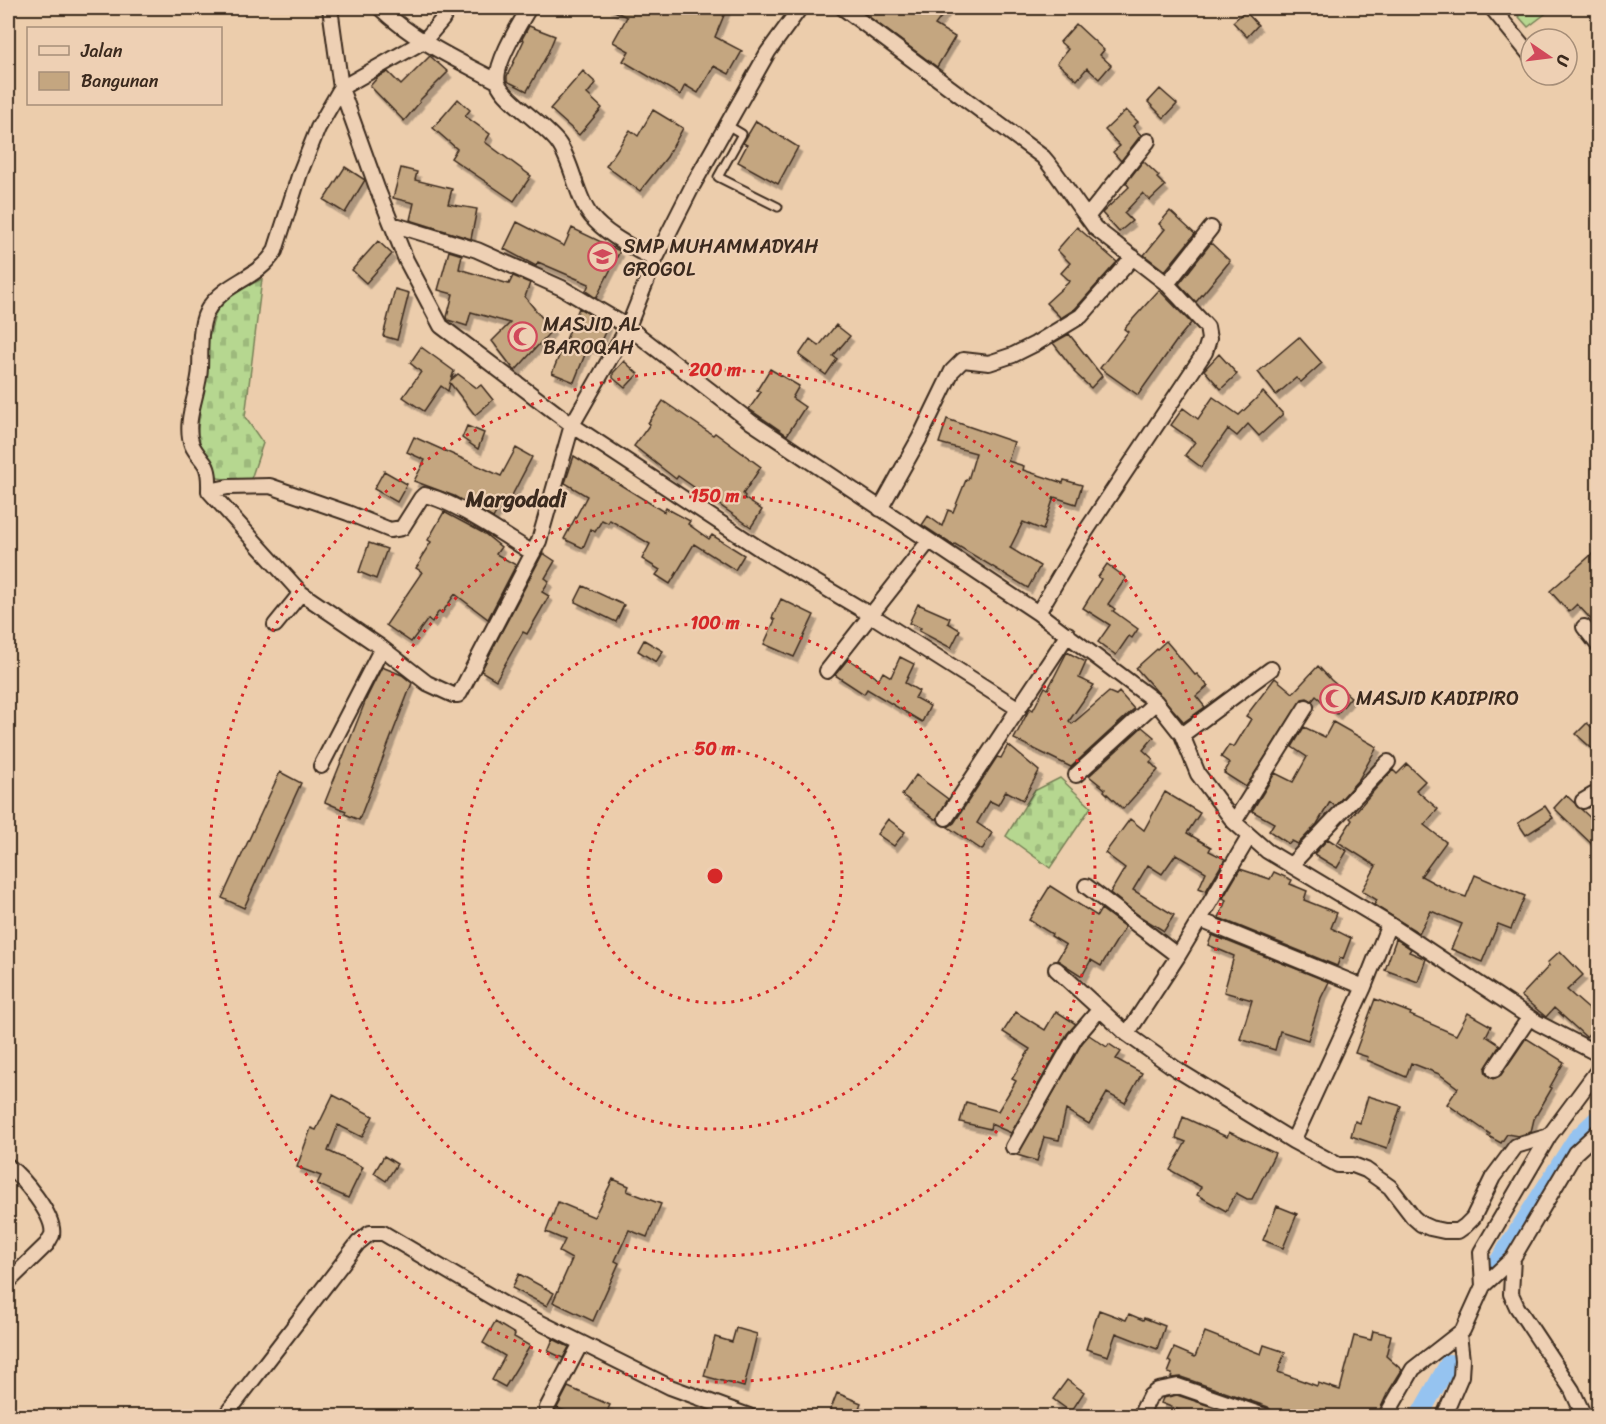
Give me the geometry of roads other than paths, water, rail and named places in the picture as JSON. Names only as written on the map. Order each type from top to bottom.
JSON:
[{"type":"street","points":[[330,8],[341,88],[406,260],[441,326],[572,425],[760,549],[871,615],[1019,709]]},
{"type":"street","points":[[380,8],[391,19],[424,41],[497,81],[504,93],[560,144],[591,215],[609,232],[655,261]]},
{"type":"street","points":[[448,8],[442,20],[424,41],[341,88],[315,137],[300,173],[275,251],[269,261],[259,271],[222,292],[209,307],[203,322],[200,368],[190,431],[192,446],[208,470],[209,491],[301,593],[382,648],[427,683],[453,695],[458,695],[536,547],[572,425],[628,327],[655,261],[727,124],[768,52],[800,8]]},
{"type":"street","points":[[497,81],[506,50],[529,8]]},
{"type":"street","points":[[843,8],[1043,157],[1059,175],[1069,194],[1095,228],[1167,284],[1207,327],[1209,339],[1205,352],[1086,531],[1038,613]]},
{"type":"street","points":[[1492,8],[1519,41]]},
{"type":"street","points":[[1087,218],[1148,141]]},
{"type":"street","points":[[392,224],[477,250],[562,288],[628,327],[751,422],[1038,613],[1156,702],[1182,735],[1198,774],[1234,822],[1267,851],[1389,924],[1529,1017],[1599,1054]]},
{"type":"street","points":[[1167,284],[1211,228]]},
{"type":"street","points":[[880,508],[919,439],[952,371],[963,360],[989,363],[1035,344],[1081,316],[1133,257]]},
{"type":"street","points":[[209,491],[228,487],[270,486],[390,530],[402,528],[424,495],[452,506],[536,547]]},
{"type":"street","points":[[827,671],[929,541]]},
{"type":"street","points":[[275,625],[301,593]]},
{"type":"street","points":[[1584,627],[1599,645]]},
{"type":"street","points":[[946,818],[1068,634]]},
{"type":"street","points":[[321,766],[382,648]]},
{"type":"street","points":[[1182,735],[1271,669]]},
{"type":"street","points":[[1076,775],[1156,702]]},
{"type":"street","points":[[1234,822],[1306,707]]},
{"type":"street","points":[[1291,866],[1388,762]]},
{"type":"street","points":[[1582,801],[1593,795],[1599,795]]},
{"type":"street","points":[[1127,1034],[1178,956],[1250,837]]},
{"type":"street","points":[[1086,886],[1178,956]]},
{"type":"street","points":[[1200,920],[1364,987]]},
{"type":"street","points":[[1293,1141],[1364,987],[1389,924]]},
{"type":"street","points":[[1056,969],[1127,1034],[1176,1069],[1293,1141],[1338,1165],[1353,1165],[1366,1170],[1390,1187],[1421,1224],[1443,1231],[1458,1231],[1473,1218],[1493,1178],[1516,1146],[1549,1136]]},
{"type":"street","points":[[1013,1147],[1075,1038],[1100,1009]]},
{"type":"street","points":[[1494,1070],[1529,1017]]},
{"type":"street","points":[[1482,1288],[1481,1252],[1549,1136],[1599,1070]]},
{"type":"street","points":[[1444,1416],[1461,1376],[1461,1332],[1482,1288],[1513,1258],[1575,1153],[1599,1132]]},
{"type":"street","points":[[8,1166],[30,1188],[52,1229],[52,1236],[47,1244],[8,1282]]},
{"type":"street","points":[[225,1416],[358,1243],[370,1233],[383,1233],[507,1306],[670,1387],[749,1416]]},
{"type":"street","points":[[1513,1258],[1511,1294],[1517,1307],[1572,1390],[1584,1416]]},
{"type":"street","points":[[1386,1416],[1413,1369],[1461,1332]]},
{"type":"street","points":[[547,1408],[581,1343]]},
{"type":"street","points":[[1140,1416],[1150,1396],[1158,1390],[1178,1386],[1265,1416]]},
{"type":"lane","points":[[727,124],[742,134],[718,177],[778,207]]},
{"type":"waterway","points":[[1496,1265],[1576,1139],[1598,1118]]},
{"type":"waterway","points":[[1419,1416],[1449,1363]]},
{"type":"place","name":"SMP MUHAMMADYAH GROGOL","points":[[602,257]]},
{"type":"place","name":"MASJID AL BAROQAH","points":[[522,336]]},
{"type":"place","name":"MASJID KADIPIRO","points":[[1335,698]]},
{"type":"district","name":"Margodadi","points":[[516,499]]}]
